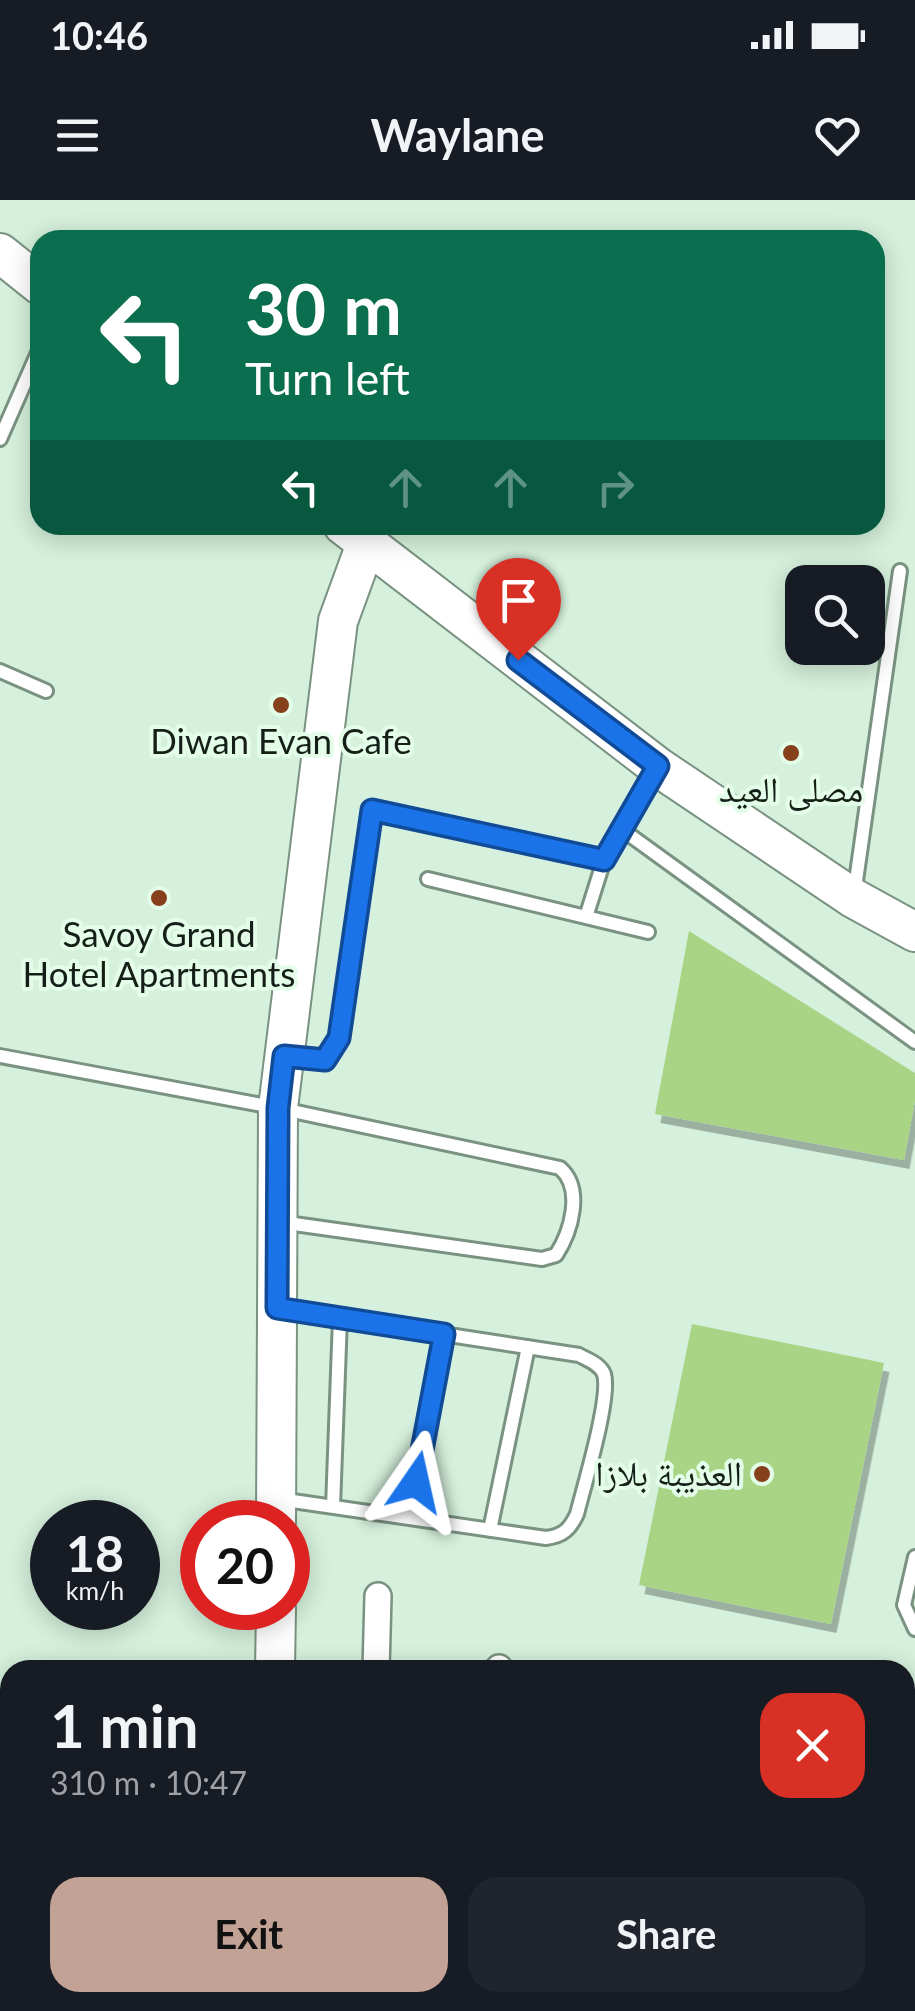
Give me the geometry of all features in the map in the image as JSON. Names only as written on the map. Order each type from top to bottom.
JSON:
[{"type":"street","points":[[0,253],[30,276]]},
{"type":"street","points":[[276,1500],[278,1108],[338,621],[354,535]]},
{"type":"street","points":[[355,535],[658,766],[853,898],[915,932]]},
{"type":"street","points":[[376,1660],[378,1596]]},
{"type":"street","points":[[276,1630],[276,1660]]},
{"type":"lane","points":[[0,438],[30,370]]},
{"type":"lane","points":[[853,898],[900,570]]},
{"type":"lane","points":[[0,671],[46,691]]},
{"type":"lane","points":[[586,917],[604,860],[658,766]]},
{"type":"lane","points":[[284,1056],[325,1060],[339,1038],[372,810],[604,860]]},
{"type":"lane","points":[[620,828],[915,1042]]},
{"type":"lane","points":[[428,879],[648,932]]},
{"type":"lane","points":[[0,1056],[278,1108],[560,1168],[569,1176],[574,1192],[568,1237],[556,1255],[542,1259],[278,1221]]},
{"type":"lane","points":[[277,1308],[579,1356],[596,1364],[604,1374],[603,1401],[578,1514],[570,1528],[558,1537],[334,1507],[310,1509]]},
{"type":"lane","points":[[334,1507],[340,1318]]},
{"type":"lane","points":[[409,1518],[444,1334]]},
{"type":"lane","points":[[490,1530],[528,1348]]},
{"type":"lane","points":[[915,1557],[904,1605],[915,1628]]},
{"type":"building","points":[[689,931],[915,1073],[915,1100],[904,1160],[655,1114]]},
{"type":"building","name":"العذيبة بلازا","points":[[692,1324],[884,1363],[831,1624],[639,1585]]},
{"type":"place","name":"Diwan Evan Cafe","points":[[281,705]]},
{"type":"place","name":"مصلى العيد","points":[[791,753]]},
{"type":"place","name":"Savoy Grand Hotel Apartments","points":[[159,898]]},
{"type":"place","name":"العذيبة بلازا","points":[[762,1474]]},
{"type":"route","points":[[416,1482],[444,1334],[277,1308],[278,1108],[284,1056],[325,1060],[339,1038],[372,810],[604,860],[658,766],[518,660]]}]
